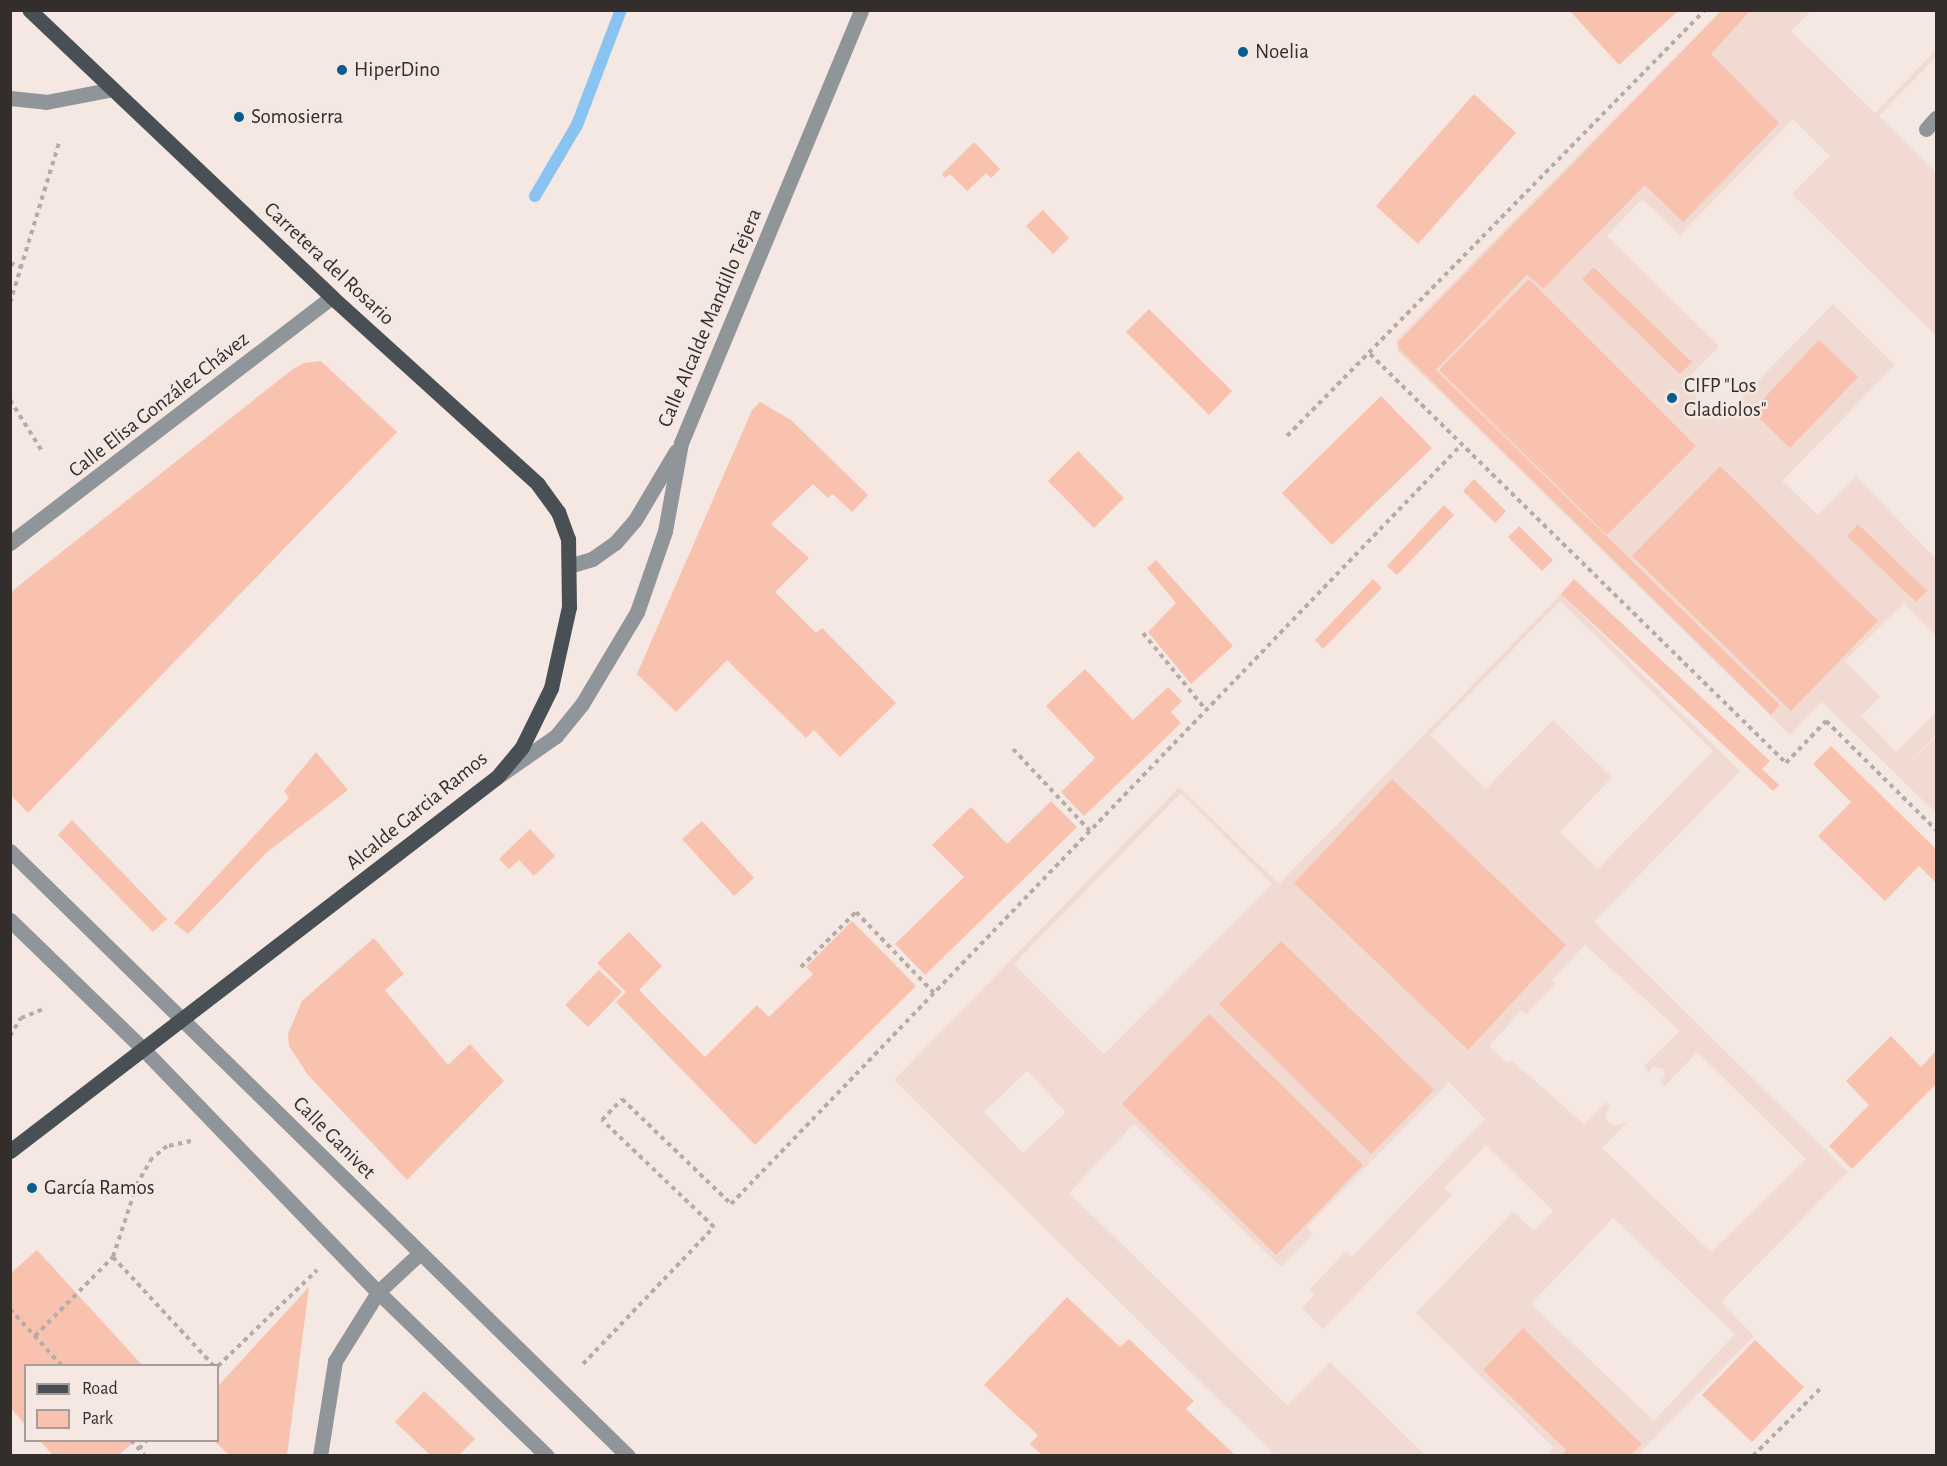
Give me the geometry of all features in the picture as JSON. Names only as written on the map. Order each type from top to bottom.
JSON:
[{"type":"main road","name":"Carretera del Rosario","points":[[30,10],[332,297],[538,484],[558,512],[565,530],[569,566]]},
{"type":"main road","name":"Alcalde Garcia Ramos","points":[[10,1151],[145,1051],[497,777],[522,747],[551,688],[569,607],[569,566]]},
{"type":"street","name":"Calle Alcalde Mandillo Tejera","points":[[497,777],[556,736],[617,650],[637,612],[665,531],[681,444],[861,10]]},
{"type":"street","points":[[10,98],[46,102],[113,89]]},
{"type":"street","name":"Calle Elisa González Chávez","points":[[10,543],[332,297]]},
{"type":"street","points":[[569,566],[592,559],[615,543],[635,520],[681,444]]},
{"type":"street","name":"Calle Ganivet","points":[[10,851],[628,1455]]},
{"type":"street","points":[[10,920],[145,1051],[378,1292],[547,1455]]},
{"type":"street","points":[[320,1455],[335,1361],[378,1292],[420,1252]]},
{"type":"path","points":[[1287,435],[1370,354],[1704,10]]},
{"type":"path","points":[[10,303],[59,143]]},
{"type":"path","points":[[10,263],[21,267]]},
{"type":"path","points":[[1370,354],[1786,763],[1826,721],[1936,830]]},
{"type":"path","points":[[10,399],[42,451]]},
{"type":"path","points":[[583,1364],[714,1227],[602,1120],[622,1099],[731,1204],[1462,444]]},
{"type":"path","points":[[1143,633],[1206,710]]},
{"type":"path","points":[[1013,749],[1090,831]]},
{"type":"path","points":[[801,967],[856,912],[934,993]]},
{"type":"path","points":[[10,1036],[21,1018],[46,1008]]},
{"type":"path","points":[[35,1336],[113,1257],[137,1184],[152,1158],[167,1146],[198,1141]]},
{"type":"path","points":[[113,1257],[214,1364]]},
{"type":"path","points":[[218,1364],[317,1270]]},
{"type":"path","points":[[10,1309],[61,1364]]},
{"type":"path","points":[[1753,1455],[1822,1387]]},
{"type":"path","points":[[133,1442],[145,1455]]},
{"type":"path","points":[[139,1449],[145,1442]]},
{"type":"shaded area","points":[[1719,11],[1398,342],[1399,349],[1771,715],[1780,705],[1436,370],[1528,275],[1543,289],[1645,185],[1778,123],[1710,54],[1750,11],[1811,11],[1791,31],[1875,113],[1936,50],[1936,57],[1879,116],[1936,173],[1936,336],[1792,194],[1830,156],[1793,119],[1680,235],[1642,199],[1607,236],[1719,346],[1683,384],[1720,420],[1833,304],[1895,365],[1782,481],[1818,515],[1856,476],[1936,559],[1936,636],[1904,603],[1845,661],[1880,697],[1861,716],[1896,752],[1936,712],[1936,735],[1899,774],[1936,737],[1936,813],[1822,702],[1790,735],[1398,351],[1396,341]],"holes":[[[1595,267],[1692,362],[1582,279]],[[1858,524],[1926,591],[1917,602],[1847,536]]]},
{"type":"shaded area","points":[[1561,594],[1740,771],[1594,922],[1848,1172],[1721,1302],[1754,1336],[1638,1455],[1631,1455],[1642,1443],[1523,1328],[1484,1370],[1566,1450],[1561,1455],[1548,1455],[1554,1448],[1416,1313],[1513,1212],[1534,1231],[1553,1211],[1486,1145],[1444,1188],[1452,1195],[1323,1329],[1302,1308],[1314,1295],[1310,1289],[1346,1251],[1352,1257],[1485,1119],[1449,1082],[1307,1227],[1313,1234],[1281,1267],[1134,1124],[1069,1193],[1287,1405],[1330,1362],[1425,1455],[1275,1455],[894,1080],[1179,787],[1279,884]],"holes":[[[1560,601],[1713,751],[1598,869],[1560,832],[1612,777],[1553,720],[1486,789],[1430,735]],[[1181,793],[1272,884],[1104,1054],[1014,964]],[[1585,945],[1680,1031],[1644,1066],[1648,1073],[1653,1067],[1663,1069],[1665,1076],[1660,1082],[1664,1087],[1697,1052],[1806,1159],[1711,1252],[1602,1148],[1628,1121],[1616,1126],[1609,1123],[1605,1117],[1610,1106],[1606,1102],[1584,1124],[1511,1060],[1507,1063],[1489,1046],[1521,1011],[1526,1014],[1556,984],[1552,980]],[[1027,1071],[1066,1112],[1023,1153],[984,1112]],[[1613,1218],[1735,1334],[1654,1421],[1531,1304]]]},
{"type":"green space","points":[[1722,10],[1750,11],[1711,54],[1779,123],[1683,222],[1645,185],[1543,289],[1527,275],[1436,370],[1780,705],[1771,715],[1399,349],[1398,342]]},
{"type":"green space","points":[[1570,11],[1678,11],[1619,65]]},
{"type":"green space","points":[[1474,94],[1516,133],[1418,244],[1376,206]]},
{"type":"green space","points":[[974,142],[1000,169],[991,178],[986,173],[967,191],[950,174],[945,178],[942,174]]},
{"type":"green space","points":[[1043,210],[1069,238],[1053,254],[1026,226]]},
{"type":"green space","points":[[1594,267],[1692,362],[1680,374],[1582,279]]},
{"type":"green space","points":[[1529,279],[1696,446],[1607,535],[1439,370]]},
{"type":"green space","points":[[1149,309],[1232,391],[1209,415],[1126,332]]},
{"type":"green space","points":[[1819,340],[1858,377],[1790,448],[1752,411]]},
{"type":"green space","points":[[321,361],[397,432],[28,813],[11,795],[11,592],[293,369],[304,363]]},
{"type":"green space","points":[[1381,396],[1432,448],[1332,545],[1282,493]]},
{"type":"green space","points":[[760,402],[791,420],[868,495],[852,512],[833,494],[828,498],[813,484],[771,524],[809,558],[775,592],[816,633],[822,628],[896,703],[840,757],[814,730],[806,738],[727,660],[676,712],[637,674],[752,410]]},
{"type":"green space","points":[[1078,451],[1124,498],[1094,528],[1048,481]]},
{"type":"green space","points":[[1720,466],[1878,621],[1791,711],[1632,556]]},
{"type":"green space","points":[[1474,479],[1506,511],[1495,523],[1463,491]]},
{"type":"green space","points":[[1444,505],[1454,515],[1397,575],[1387,566]]},
{"type":"green space","points":[[1858,524],[1927,591],[1916,602],[1847,536]]},
{"type":"green space","points":[[1519,526],[1553,560],[1542,571],[1508,537]]},
{"type":"green space","points":[[1156,560],[1233,646],[1191,684],[1148,632],[1176,603],[1147,568]]},
{"type":"green space","points":[[1373,579],[1382,588],[1323,649],[1315,640]]},
{"type":"green space","points":[[1574,579],[1770,761],[1762,769],[1779,785],[1773,791],[1561,594]]},
{"type":"green space","points":[[1085,669],[1133,720],[1168,687],[1182,701],[1171,712],[1181,723],[1084,816],[1061,792],[1095,758],[1046,706]]},
{"type":"green space","points":[[1831,746],[1936,849],[1936,883],[1919,866],[1885,901],[1818,836],[1851,802],[1813,764]]},
{"type":"green space","points":[[316,752],[348,790],[266,853],[188,934],[174,923],[289,798],[284,791]]},
{"type":"green space","points":[[1392,779],[1566,945],[1468,1050],[1294,883]]},
{"type":"green space","points":[[1051,801],[1077,827],[925,975],[895,944],[964,877],[932,845],[971,807],[1007,844]]},
{"type":"green space","points":[[72,820],[167,919],[153,932],[58,835]]},
{"type":"green space","points":[[702,821],[754,878],[734,896],[682,839]]},
{"type":"green space","points":[[530,829],[555,856],[534,876],[519,860],[509,869],[499,859]]},
{"type":"green space","points":[[852,921],[916,986],[755,1145],[616,1002],[626,992],[597,963],[629,932],[662,966],[639,990],[705,1057],[757,1005],[769,1017],[813,974],[806,967]]},
{"type":"green space","points":[[374,938],[404,974],[385,990],[448,1065],[470,1044],[504,1081],[407,1180],[308,1075],[289,1046],[288,1034],[302,1001]]},
{"type":"green space","points":[[1281,941],[1434,1090],[1371,1154],[1219,1004]]},
{"type":"green space","points":[[599,970],[622,992],[588,1027],[565,1005]]},
{"type":"green space","points":[[1209,1014],[1363,1165],[1276,1255],[1122,1104]]},
{"type":"green space","points":[[1891,1036],[1921,1067],[1936,1051],[1936,1084],[1852,1169],[1829,1146],[1869,1105],[1846,1081]]},
{"type":"green space","points":[[37,1250],[141,1364],[24,1364],[24,1424],[11,1408],[11,1273]]},
{"type":"green space","points":[[309,1287],[287,1455],[229,1455],[215,1442],[219,1442],[219,1385]]},
{"type":"green space","points":[[1067,1297],[1120,1347],[1129,1339],[1194,1401],[1186,1409],[1235,1455],[1042,1455],[1030,1444],[1038,1435],[984,1385]]},
{"type":"green space","points":[[1523,1328],[1642,1444],[1631,1455],[1561,1455],[1566,1450],[1483,1370]]},
{"type":"green space","points":[[1755,1340],[1804,1387],[1752,1442],[1702,1395]]},
{"type":"green space","points":[[424,1391],[475,1439],[459,1455],[430,1455],[395,1422]]},
{"type":"green space","points":[[41,1442],[133,1442],[118,1456],[53,1455]]},
{"type":"waterway","points":[[535,196],[577,125],[621,10]]},
{"type":"place","name":"Noelia","points":[[1243,52]]},
{"type":"place","name":"HiperDino","points":[[342,70]]},
{"type":"place","name":"Somosierra","points":[[239,117]]},
{"type":"place","name":"CIFP \"Los Gladiolos\"","points":[[1672,398]]},
{"type":"place","name":"García Ramos","points":[[32,1188]]}]
